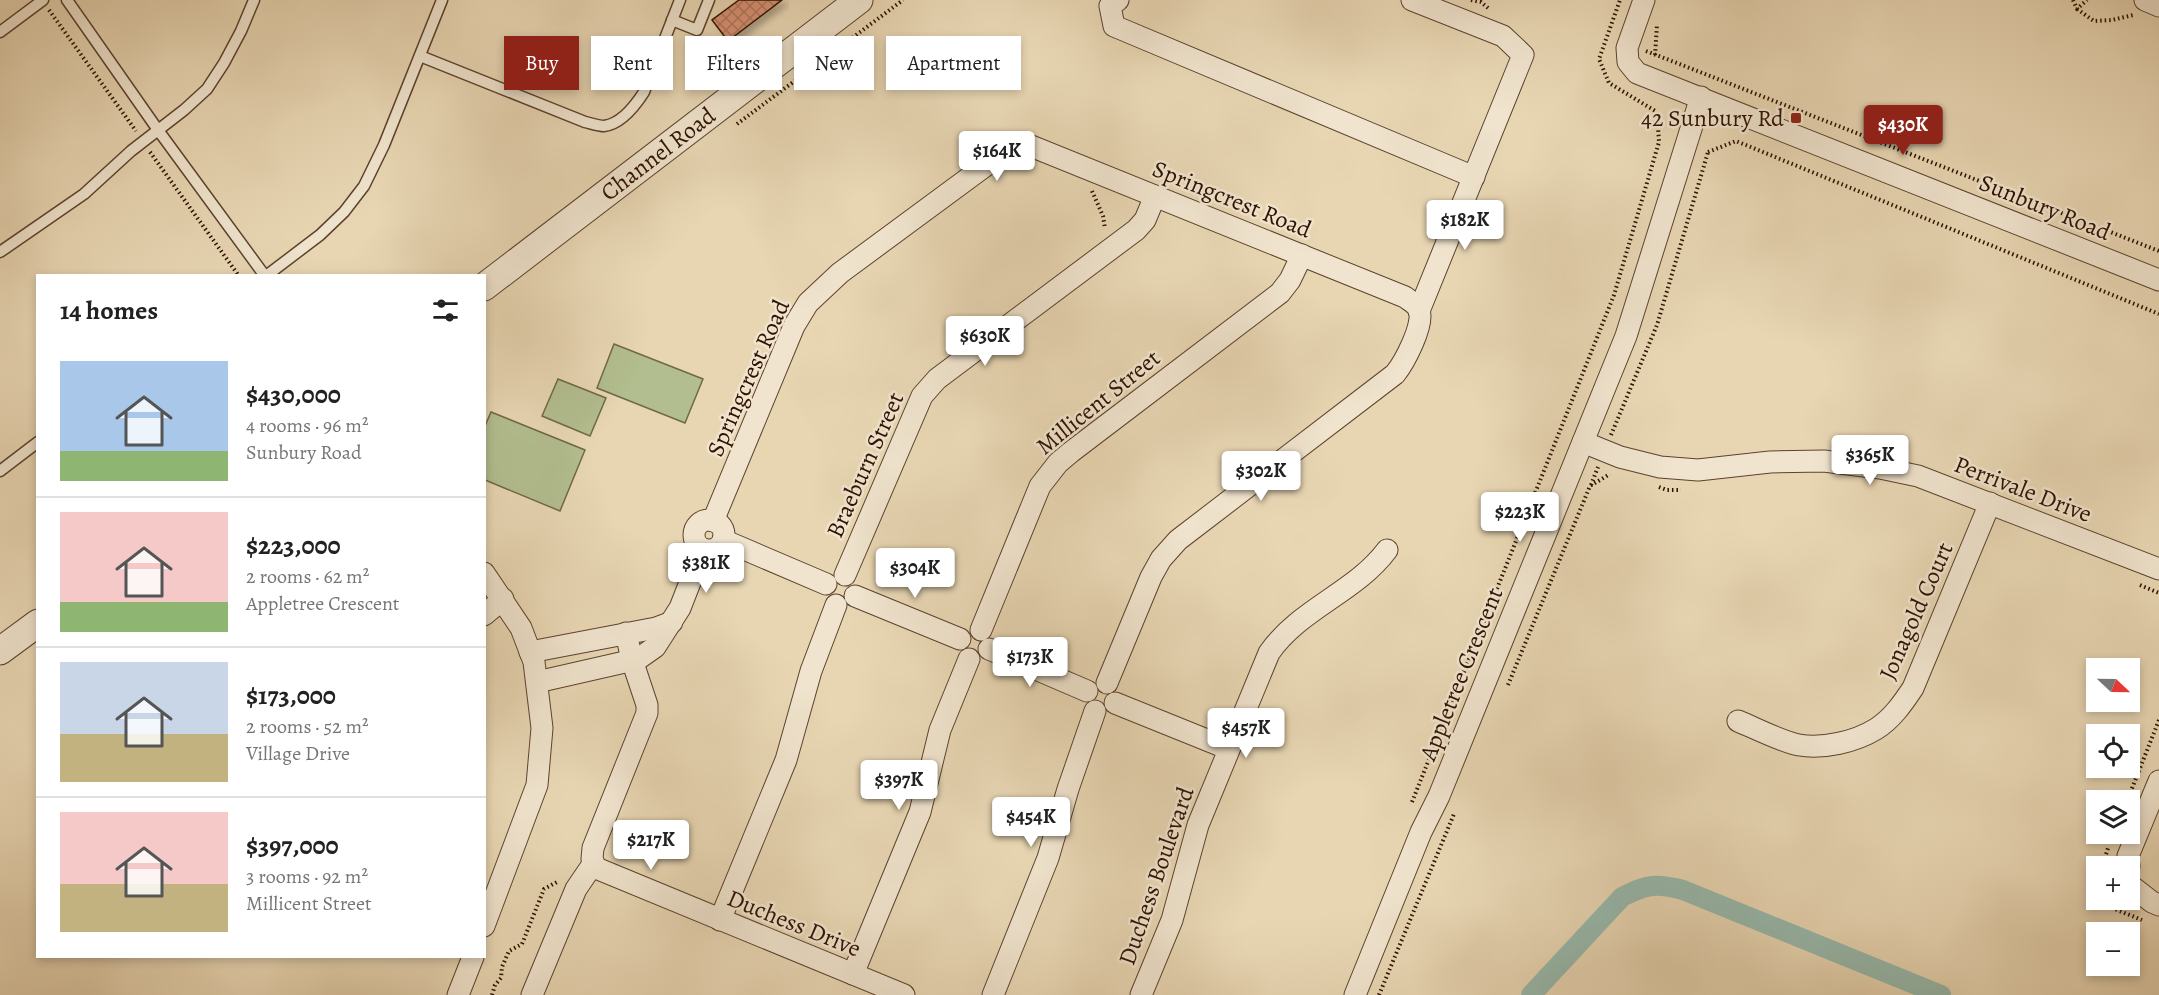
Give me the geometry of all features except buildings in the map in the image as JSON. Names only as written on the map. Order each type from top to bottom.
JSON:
[{"type":"street","name":"Channel Road","points":[[486,285],[859,0]]},
{"type":"street","points":[[1118,0],[1110,6],[1114,26],[1474,177]]},
{"type":"street","points":[[993,995],[1048,858],[1068,789],[1099,702],[1095,682],[1107,682],[1151,577],[1167,551],[1178,540],[1395,374],[1401,367],[1415,335],[1420,320],[1419,311],[1523,55],[1503,36],[1412,0]]},
{"type":"street","points":[[1628,46],[1644,0]]},
{"type":"street","points":[[2143,9],[2159,6]]},
{"type":"street","name":"Sunbury Road","points":[[1628,46],[1629,62],[1637,72],[2159,280]]},
{"type":"street","name":"Appletree Crescent","points":[[1355,995],[1421,832],[1439,796],[1626,336],[1701,97]]},
{"type":"street","name":"Springcrest Road","points":[[713,521],[800,314],[819,292],[1004,152],[1018,145],[1031,146],[1088,168],[1405,297],[1415,304],[1419,311]]},
{"type":"street","name":"Braeburn Street","points":[[845,575],[922,396],[937,379],[1136,230],[1145,220],[1155,196]]},
{"type":"street","name":"Millicent Street","points":[[985,640],[1040,486],[1049,473],[1071,452],[1280,293],[1290,280],[1302,255]]},
{"type":"street","name":"Perrivale Drive","points":[[1583,442],[1620,457],[1660,467],[1679,469],[1698,470],[1770,462],[1824,461],[1881,468],[1918,476],[2159,569]]},
{"type":"street","name":"Jonagold Court","points":[[1738,721],[1799,745],[1823,745],[1847,741],[1876,729],[1899,709],[1913,688],[1990,503]]},
{"type":"street","points":[[708,520],[713,521],[723,530],[723,540],[717,548],[703,549],[696,542],[694,532],[699,524],[708,520]]},
{"type":"street","points":[[723,540],[826,584]]},
{"type":"street","points":[[537,682],[638,659],[654,647],[680,608],[703,549]]},
{"type":"street","name":"Duchess Boulevard","points":[[1142,995],[1172,920],[1198,825],[1266,659],[1286,632],[1374,565],[1387,550]]},
{"type":"street","points":[[845,575],[854,581],[855,596],[849,603],[836,605],[826,597],[826,584],[832,577],[845,575]]},
{"type":"street","points":[[486,576],[521,628],[530,652],[537,682],[542,728],[537,785],[486,921]]},
{"type":"street","points":[[855,596],[960,639]]},
{"type":"street","points":[[486,613],[503,599]]},
{"type":"street","points":[[720,920],[786,760],[811,671],[836,605]]},
{"type":"street","points":[[530,652],[656,628],[672,622]]},
{"type":"street","points":[[0,651],[36,624]]},
{"type":"street","points":[[985,640],[983,657],[969,659],[959,648],[960,639],[966,631],[976,629],[985,640],[1099,702],[1229,749]]},
{"type":"street","points":[[532,995],[576,889],[593,864],[594,848],[647,713],[647,705],[632,660],[626,633]]},
{"type":"street","points":[[853,974],[920,812],[940,730],[969,659]]},
{"type":"street","points":[[2128,856],[2159,781]]},
{"type":"street","name":"Duchess Drive","points":[[593,864],[600,871],[904,995]]},
{"type":"street","points":[[2140,897],[2154,914]]},
{"type":"street","points":[[458,995],[473,958]]},
{"type":"lane","points":[[0,32],[44,0]]},
{"type":"lane","points":[[67,0],[158,130],[265,274]]},
{"type":"lane","points":[[0,252],[84,194],[131,151],[207,89],[233,47],[254,0]]},
{"type":"lane","points":[[269,274],[320,235],[344,212],[364,186],[384,145],[442,0]]},
{"type":"lane","points":[[420,56],[585,122],[602,126],[616,122],[636,104],[644,92],[680,0]]},
{"type":"lane","points":[[672,20],[697,30],[709,0]]},
{"type":"lane","points":[[0,471],[36,444]]},
{"type":"path","points":[[1410,806],[1614,295],[1659,142],[1657,112],[1609,83],[1599,59],[1620,0]]},
{"type":"path","points":[[2073,0],[2077,9],[2094,21],[2112,20],[2132,15],[2143,9]]},
{"type":"path","points":[[2077,9],[2087,0]]},
{"type":"path","points":[[1606,36],[2159,251]]},
{"type":"path","points":[[1708,152],[1736,141],[2159,314]]},
{"type":"path","points":[[1088,168],[1086,182],[1103,216],[1104,227],[1109,238]]},
{"type":"path","points":[[1508,685],[1590,486],[1616,471]]},
{"type":"path","points":[[1657,487],[1667,490],[1687,490]]},
{"type":"path","points":[[2137,584],[2159,593]]},
{"type":"path","points":[[2131,790],[2159,720]]},
{"type":"path","points":[[1379,995],[1457,807]]},
{"type":"path","points":[[492,995],[495,985],[501,978],[502,967],[509,951],[522,944],[544,889],[558,882]]},
{"type":"path","points":[[2129,910],[2154,914]]},
{"type":"green space","points":[[614,344],[703,379],[685,423],[597,388]]},
{"type":"green space","points":[[558,379],[606,398],[590,436],[542,416]]},
{"type":"green space","points":[[491,412],[585,450],[560,511],[486,480],[486,424]]},
{"type":"waterway","points":[[1531,995],[1622,897],[1638,889],[1652,886],[1683,890],[1941,995]]},
{"type":"place","name":"42 Sunbury Rd","points":[[1796,118]]}]
